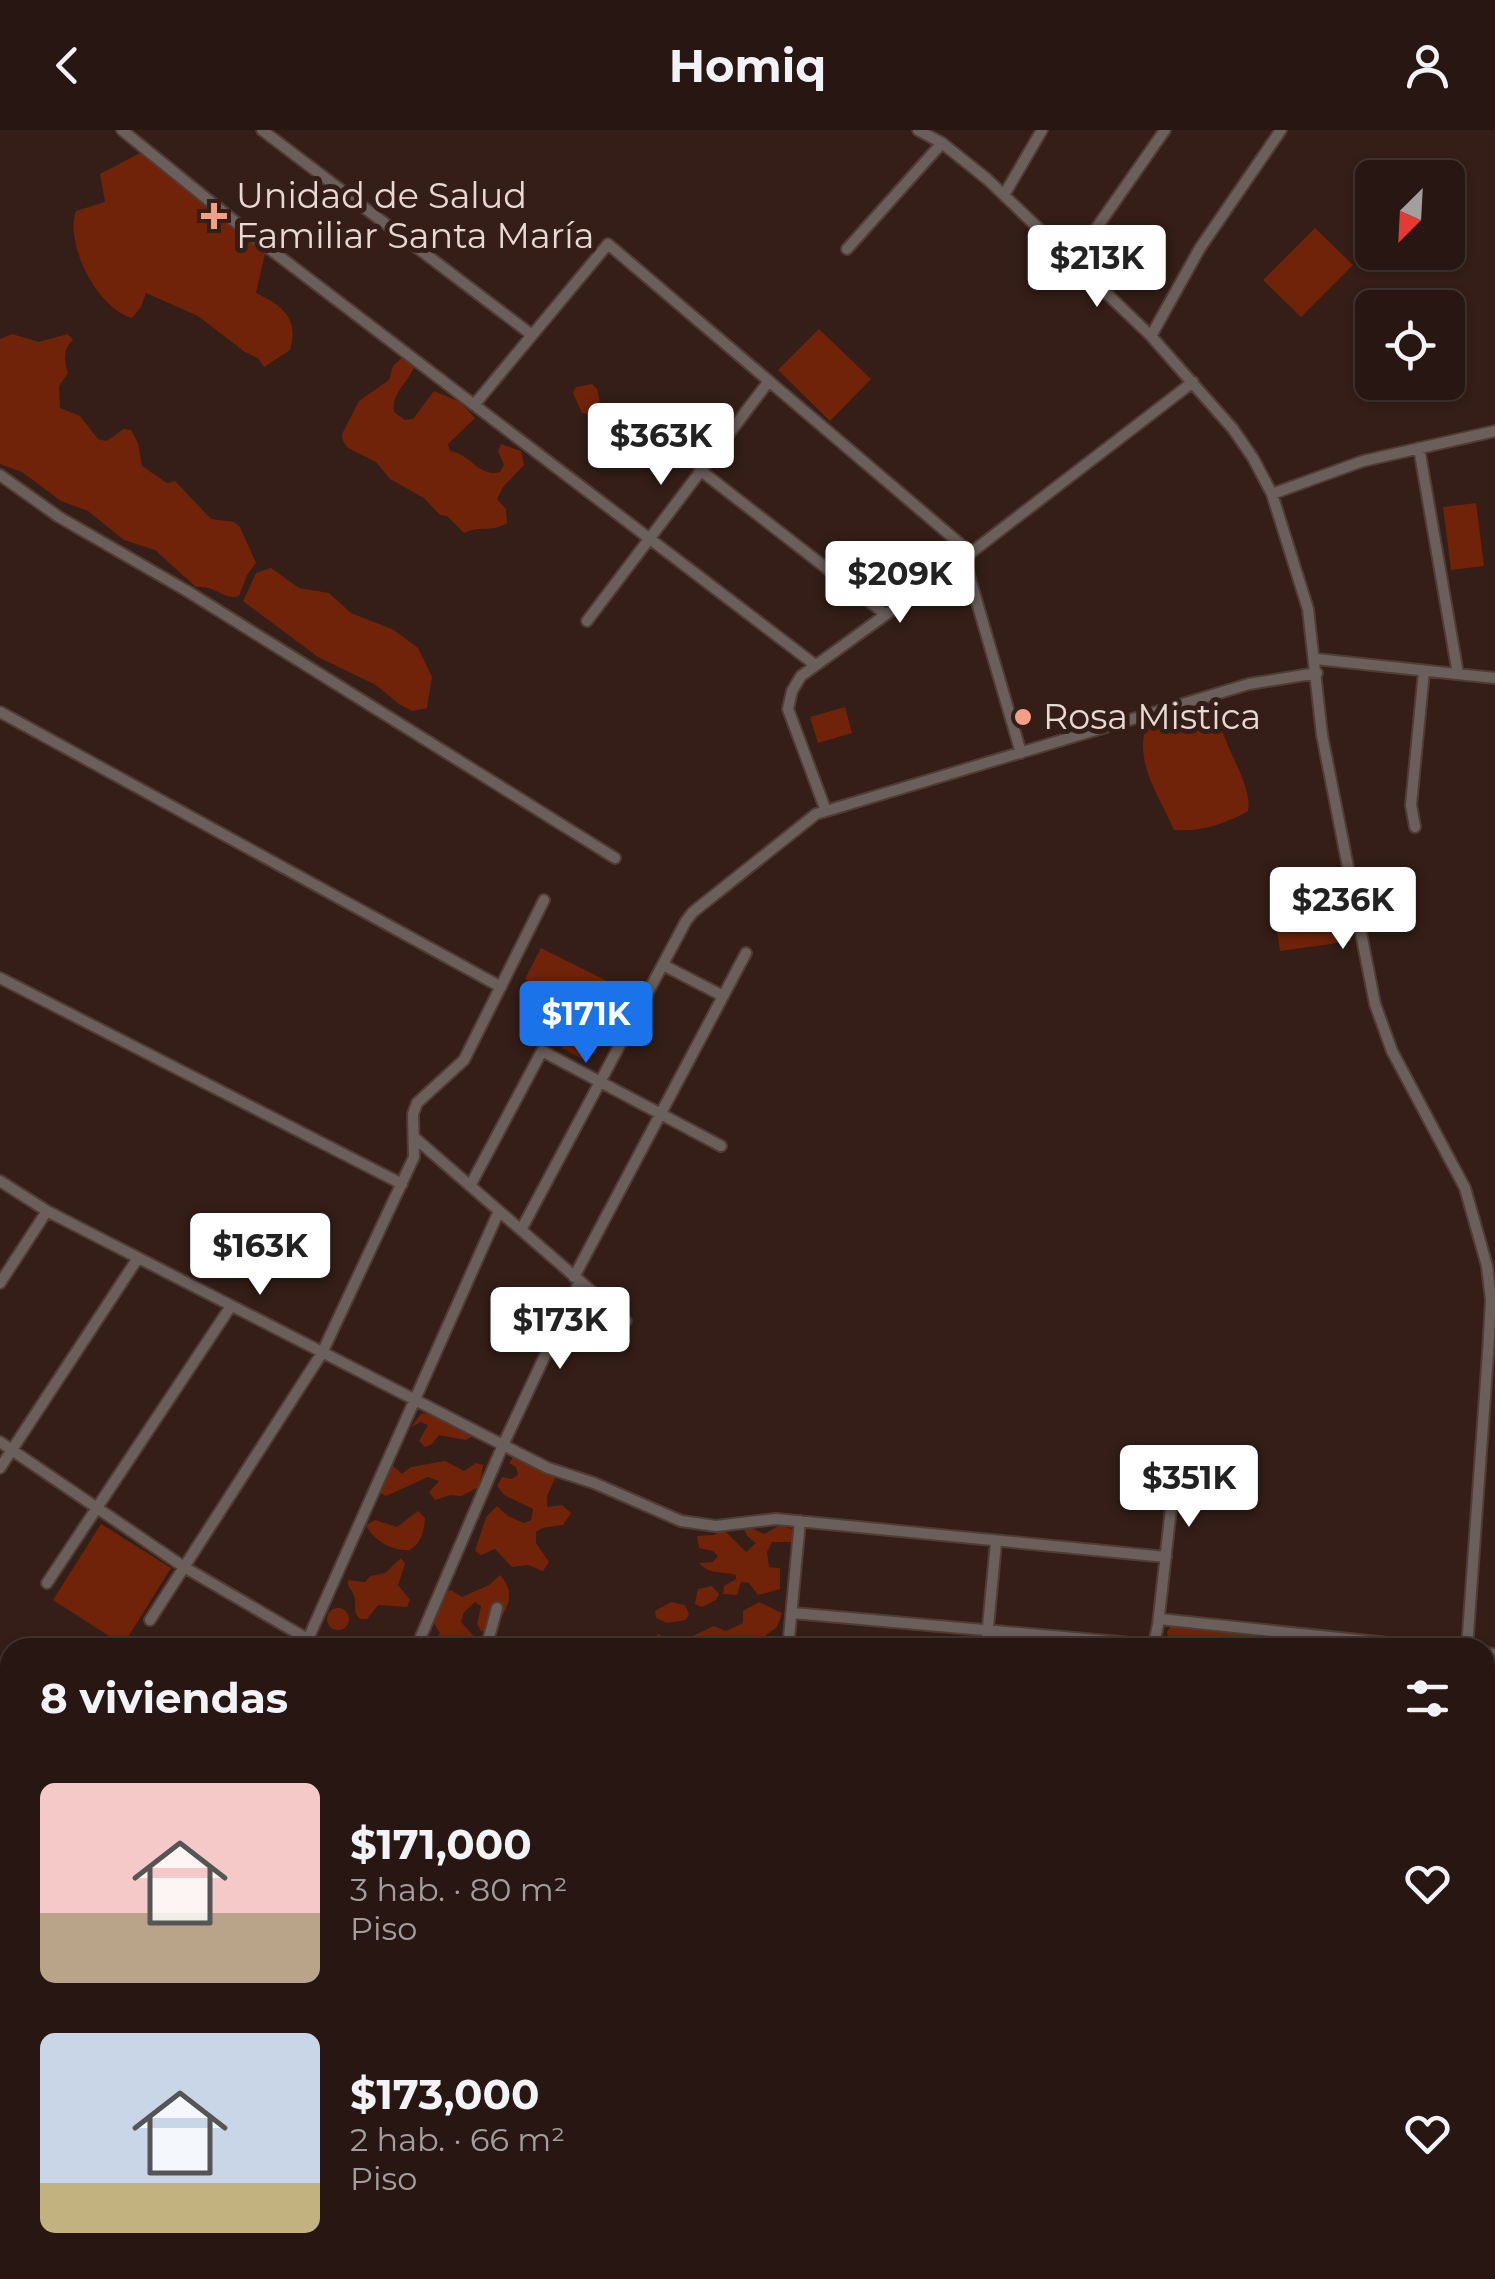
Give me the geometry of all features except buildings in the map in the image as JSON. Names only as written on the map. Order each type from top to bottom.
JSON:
[{"type":"street","points":[[122,130],[254,236],[814,664]]},
{"type":"street","points":[[262,130],[532,335]]},
{"type":"street","points":[[1004,195],[1042,130]]},
{"type":"street","points":[[1074,260],[1165,130]]},
{"type":"street","points":[[1151,336],[1200,248],[1281,130]]},
{"type":"street","points":[[926,132],[1004,195],[1151,336],[1244,442],[1272,494],[1298,572],[1316,659],[1322,736],[1375,1004],[1392,1051],[1464,1188],[1482,1240],[1491,1300],[1491,1389],[1468,1638]]},
{"type":"street","points":[[847,249],[942,144]]},
{"type":"street","points":[[474,405],[608,244],[967,555],[1021,753]]},
{"type":"street","points":[[587,621],[769,380]]},
{"type":"street","points":[[826,811],[788,709],[795,684],[814,664],[967,555],[1193,382]]},
{"type":"street","points":[[1272,494],[1363,461],[1495,431]]},
{"type":"street","points":[[1420,448],[1458,674]]},
{"type":"street","points":[[700,470],[884,613]]},
{"type":"street","points":[[0,475],[59,517],[172,582],[615,858]]},
{"type":"street","points":[[1316,659],[1495,678]]},
{"type":"street","points":[[1416,827],[1411,805],[1424,671]]},
{"type":"street","points":[[521,1230],[692,912],[816,814],[1248,684],[1317,673]]},
{"type":"street","points":[[0,712],[501,988]]},
{"type":"street","points":[[150,1620],[322,1352],[416,1152],[416,1103],[464,1060],[544,900]]},
{"type":"street","points":[[420,1638],[577,1279],[746,953]]},
{"type":"street","points":[[663,965],[723,996]]},
{"type":"street","points":[[0,978],[402,1184]]},
{"type":"street","points":[[470,1186],[542,1050],[720,1146]]},
{"type":"street","points":[[414,1137],[626,1321]]},
{"type":"street","points":[[0,1182],[47,1211],[548,1468],[594,1483],[681,1521],[707,1526],[758,1520],[800,1521],[1166,1557]]},
{"type":"street","points":[[0,1283],[47,1211]]},
{"type":"street","points":[[307,1638],[499,1211]]},
{"type":"street","points":[[0,1468],[138,1258]]},
{"type":"street","points":[[47,1582],[231,1306]]},
{"type":"street","points":[[0,1442],[297,1638]]},
{"type":"street","points":[[1155,1638],[1172,1499]]},
{"type":"street","points":[[789,1638],[800,1521]]},
{"type":"street","points":[[987,1638],[996,1542]]},
{"type":"street","points":[[489,1638],[497,1608]]},
{"type":"street","points":[[793,1613],[1070,1638]]},
{"type":"street","points":[[1159,1619],[1302,1638]]},
{"type":"shaded area","points":[[140,153],[178,177],[201,202],[266,249],[256,293],[286,314],[292,329],[290,350],[264,367],[258,358],[198,316],[146,293],[132,318],[119,312],[96,289],[79,257],[76,211],[105,202],[100,174]]},
{"type":"shaded area","points":[[1315,228],[1353,265],[1301,317],[1263,280]]},
{"type":"shaded area","points":[[819,329],[871,379],[830,421],[778,370]]},
{"type":"shaded area","points":[[12,334],[39,342],[68,334],[73,340],[65,355],[68,373],[59,386],[60,408],[80,416],[98,439],[106,441],[124,429],[131,430],[142,466],[167,483],[175,481],[211,519],[234,522],[240,527],[256,563],[239,596],[196,587],[155,550],[124,540],[88,511],[61,501],[22,472],[0,464],[0,339]]},
{"type":"shaded area","points":[[404,356],[414,367],[397,394],[394,412],[405,420],[413,419],[434,391],[460,402],[475,418],[448,444],[450,451],[493,473],[500,472],[504,465],[498,451],[501,444],[521,451],[524,465],[497,499],[506,509],[507,523],[464,533],[424,498],[390,479],[376,462],[348,448],[343,441],[342,434],[359,401],[389,380],[393,366]]},
{"type":"shaded area","points":[[592,384],[600,403],[610,412],[604,417],[582,413],[573,393],[576,387]]},
{"type":"shaded area","points":[[1476,503],[1484,566],[1451,570],[1443,507]]},
{"type":"shaded area","points":[[271,568],[299,588],[329,593],[351,613],[394,630],[418,648],[432,677],[427,708],[412,711],[376,685],[318,657],[243,601],[256,573]]},
{"type":"shaded area","points":[[845,707],[852,733],[818,743],[810,717]]},
{"type":"shaded area","points":[[1217,708],[1223,734],[1246,787],[1248,811],[1212,826],[1174,830],[1146,767],[1146,727],[1172,715]]},
{"type":"shaded area","points":[[1344,893],[1351,941],[1280,951],[1273,903]]},
{"type":"shaded area","points":[[541,948],[607,981],[591,1012],[525,979]]},
{"type":"shaded area","points":[[579,1015],[601,1027],[584,1060],[562,1048]]},
{"type":"shaded area","points":[[422,1413],[449,1424],[472,1422],[479,1432],[466,1440],[439,1435],[425,1447],[419,1441],[428,1425],[421,1422],[411,1427]]},
{"type":"shaded area","points":[[515,1454],[556,1476],[547,1496],[547,1507],[562,1505],[571,1513],[563,1525],[536,1532],[536,1543],[549,1562],[543,1571],[528,1565],[512,1567],[495,1549],[481,1555],[475,1551],[486,1517],[497,1506],[524,1523],[531,1520],[533,1509],[504,1495],[497,1486],[502,1477],[512,1479],[518,1475],[516,1467],[509,1463]]},
{"type":"shaded area","points":[[445,1461],[464,1471],[476,1463],[483,1465],[479,1487],[461,1496],[435,1500],[429,1492],[439,1481],[428,1477],[386,1496],[380,1493],[388,1466],[402,1474],[411,1467]]},
{"type":"shaded area","points":[[418,1511],[425,1518],[424,1528],[419,1541],[409,1550],[384,1544],[366,1525],[375,1520],[397,1527]]},
{"type":"shaded area","points":[[101,1524],[171,1568],[127,1638],[112,1638],[53,1600]]},
{"type":"shaded area","points":[[780,1525],[795,1530],[795,1542],[772,1542],[767,1552],[769,1567],[780,1568],[780,1589],[758,1595],[749,1583],[741,1582],[737,1595],[723,1594],[724,1586],[736,1575],[712,1571],[699,1563],[713,1562],[718,1556],[699,1548],[697,1536],[714,1535],[723,1529],[746,1552],[756,1543],[744,1529],[764,1534]]},
{"type":"shaded area","points":[[401,1558],[405,1564],[398,1585],[410,1600],[407,1607],[378,1605],[367,1619],[360,1619],[348,1580],[365,1582],[370,1576],[385,1573]]},
{"type":"shaded area","points":[[500,1575],[509,1598],[500,1619],[488,1632],[481,1631],[477,1624],[481,1606],[475,1602],[464,1612],[461,1622],[475,1638],[437,1638],[440,1633],[429,1615],[434,1598],[451,1590],[462,1597],[489,1585]]},
{"type":"shaded area","points":[[712,1586],[719,1594],[716,1600],[702,1607],[695,1604],[698,1589]]},
{"type":"shaded area","points":[[671,1602],[685,1605],[689,1614],[686,1620],[667,1623],[656,1618],[655,1611]]},
{"type":"shaded area","points":[[759,1602],[782,1613],[777,1627],[765,1636],[768,1638],[689,1638],[714,1626],[726,1631],[743,1623],[743,1611]]},
{"type":"shaded area","points":[[338,1608],[346,1611],[346,1627],[338,1630],[330,1627],[327,1619],[330,1611]]},
{"type":"shaded area","points":[[1186,1622],[1266,1634],[1271,1638],[1169,1638],[1171,1626]]},
{"type":"place","name":"Unidad de Salud Familiar Santa María","points":[[214,216]]},
{"type":"place","name":"Rosa Mistica","points":[[1023,717]]}]
